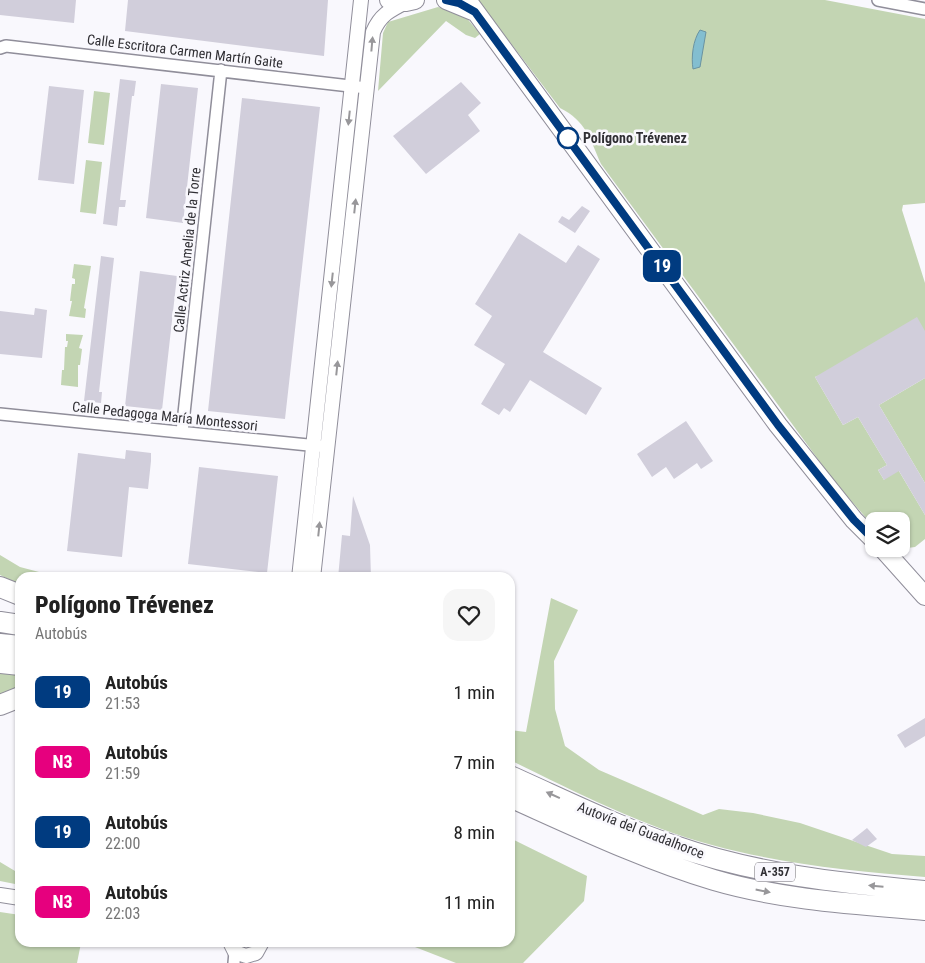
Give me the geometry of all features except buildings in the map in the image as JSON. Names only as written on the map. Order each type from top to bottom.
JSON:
[{"type":"highway","points":[[0,587],[15,593]]},
{"type":"highway","points":[[0,622],[15,624]]},
{"type":"highway","points":[[0,644],[15,646]]},
{"type":"highway","points":[[0,663],[15,664]]},
{"type":"highway","points":[[0,705],[15,700]]},
{"type":"highway","name":"Autovía del Guadalhorce","points":[[515,778],[639,832],[719,860],[842,883],[925,890]]},
{"type":"highway","name":"Autovía del Guadalhorce","points":[[515,799],[591,833],[716,880],[784,895],[925,910]]},
{"type":"highway","points":[[515,813],[669,873],[716,880]]},
{"type":"main road","points":[[446,0],[471,6],[778,425],[854,520],[865,531]]},
{"type":"main road","points":[[890,557],[925,596]]},
{"type":"street","points":[[300,572],[362,0]]},
{"type":"street","points":[[878,0],[925,10]]},
{"type":"street","points":[[314,572],[373,32],[378,19],[404,1]]},
{"type":"street","name":"Calle Escritora Carmen Martín Gaite","points":[[0,48],[6,46],[367,88]]},
{"type":"street","name":"Calle Actriz Amelia de la Torre","points":[[182,432],[221,70]]},
{"type":"street","name":"Calle Pedagoga María Montessori","points":[[0,414],[328,446]]},
{"type":"street","points":[[0,895],[15,897]]},
{"type":"street","points":[[233,953],[251,959],[261,947]]},
{"type":"green space","points":[[478,0],[825,0],[925,19],[925,203],[903,205],[902,210],[925,283],[925,331],[815,377],[843,425],[858,417],[887,465],[878,470],[884,480],[893,461],[925,515],[925,539],[915,547],[910,548],[910,512],[865,512],[865,517],[834,481],[601,164],[590,139],[581,125],[569,113],[560,108]]},
{"type":"green space","points":[[438,7],[465,16],[480,34],[475,38],[466,35],[446,21],[378,91],[383,33],[388,22]]},
{"type":"green space","points":[[94,91],[110,93],[104,145],[88,143]]},
{"type":"green space","points":[[86,160],[102,162],[96,214],[80,212]]},
{"type":"green space","points":[[74,264],[91,266],[84,308],[86,309],[85,318],[69,316],[72,301],[70,301],[72,284],[75,284],[75,279],[72,278]]},
{"type":"green space","points":[[66,334],[83,335],[79,348],[82,349],[80,365],[78,365],[78,387],[61,385],[65,347],[67,347],[68,341],[66,341]]},
{"type":"green space","points":[[925,378],[925,483],[879,405]]},
{"type":"green space","points":[[0,555],[20,567],[39,572],[15,572],[15,582],[0,575]]},
{"type":"green space","points":[[551,598],[578,610],[554,661],[555,709],[565,746],[599,770],[703,815],[719,809],[753,813],[800,823],[892,854],[925,856],[925,877],[791,862],[738,852],[661,828],[584,796],[515,762],[515,731],[526,732]]},
{"type":"green space","points":[[0,671],[15,673],[15,689],[0,696]]},
{"type":"green space","points":[[515,840],[587,876],[584,901],[523,963],[456,963],[415,947],[515,947]]},
{"type":"green space","points":[[0,862],[15,871],[15,884],[0,881]]},
{"type":"green space","points":[[0,912],[15,914],[15,947],[80,947],[77,963],[0,963]]},
{"type":"water","points":[[700,30],[706,32],[700,67],[693,69],[693,49]]},
{"type":"bus line","name":"19","points":[[446,0],[459,3],[475,12],[778,425],[854,520],[865,531]]},
{"type":"place","name":"Polígono Trévenez","points":[[568,138]]}]
